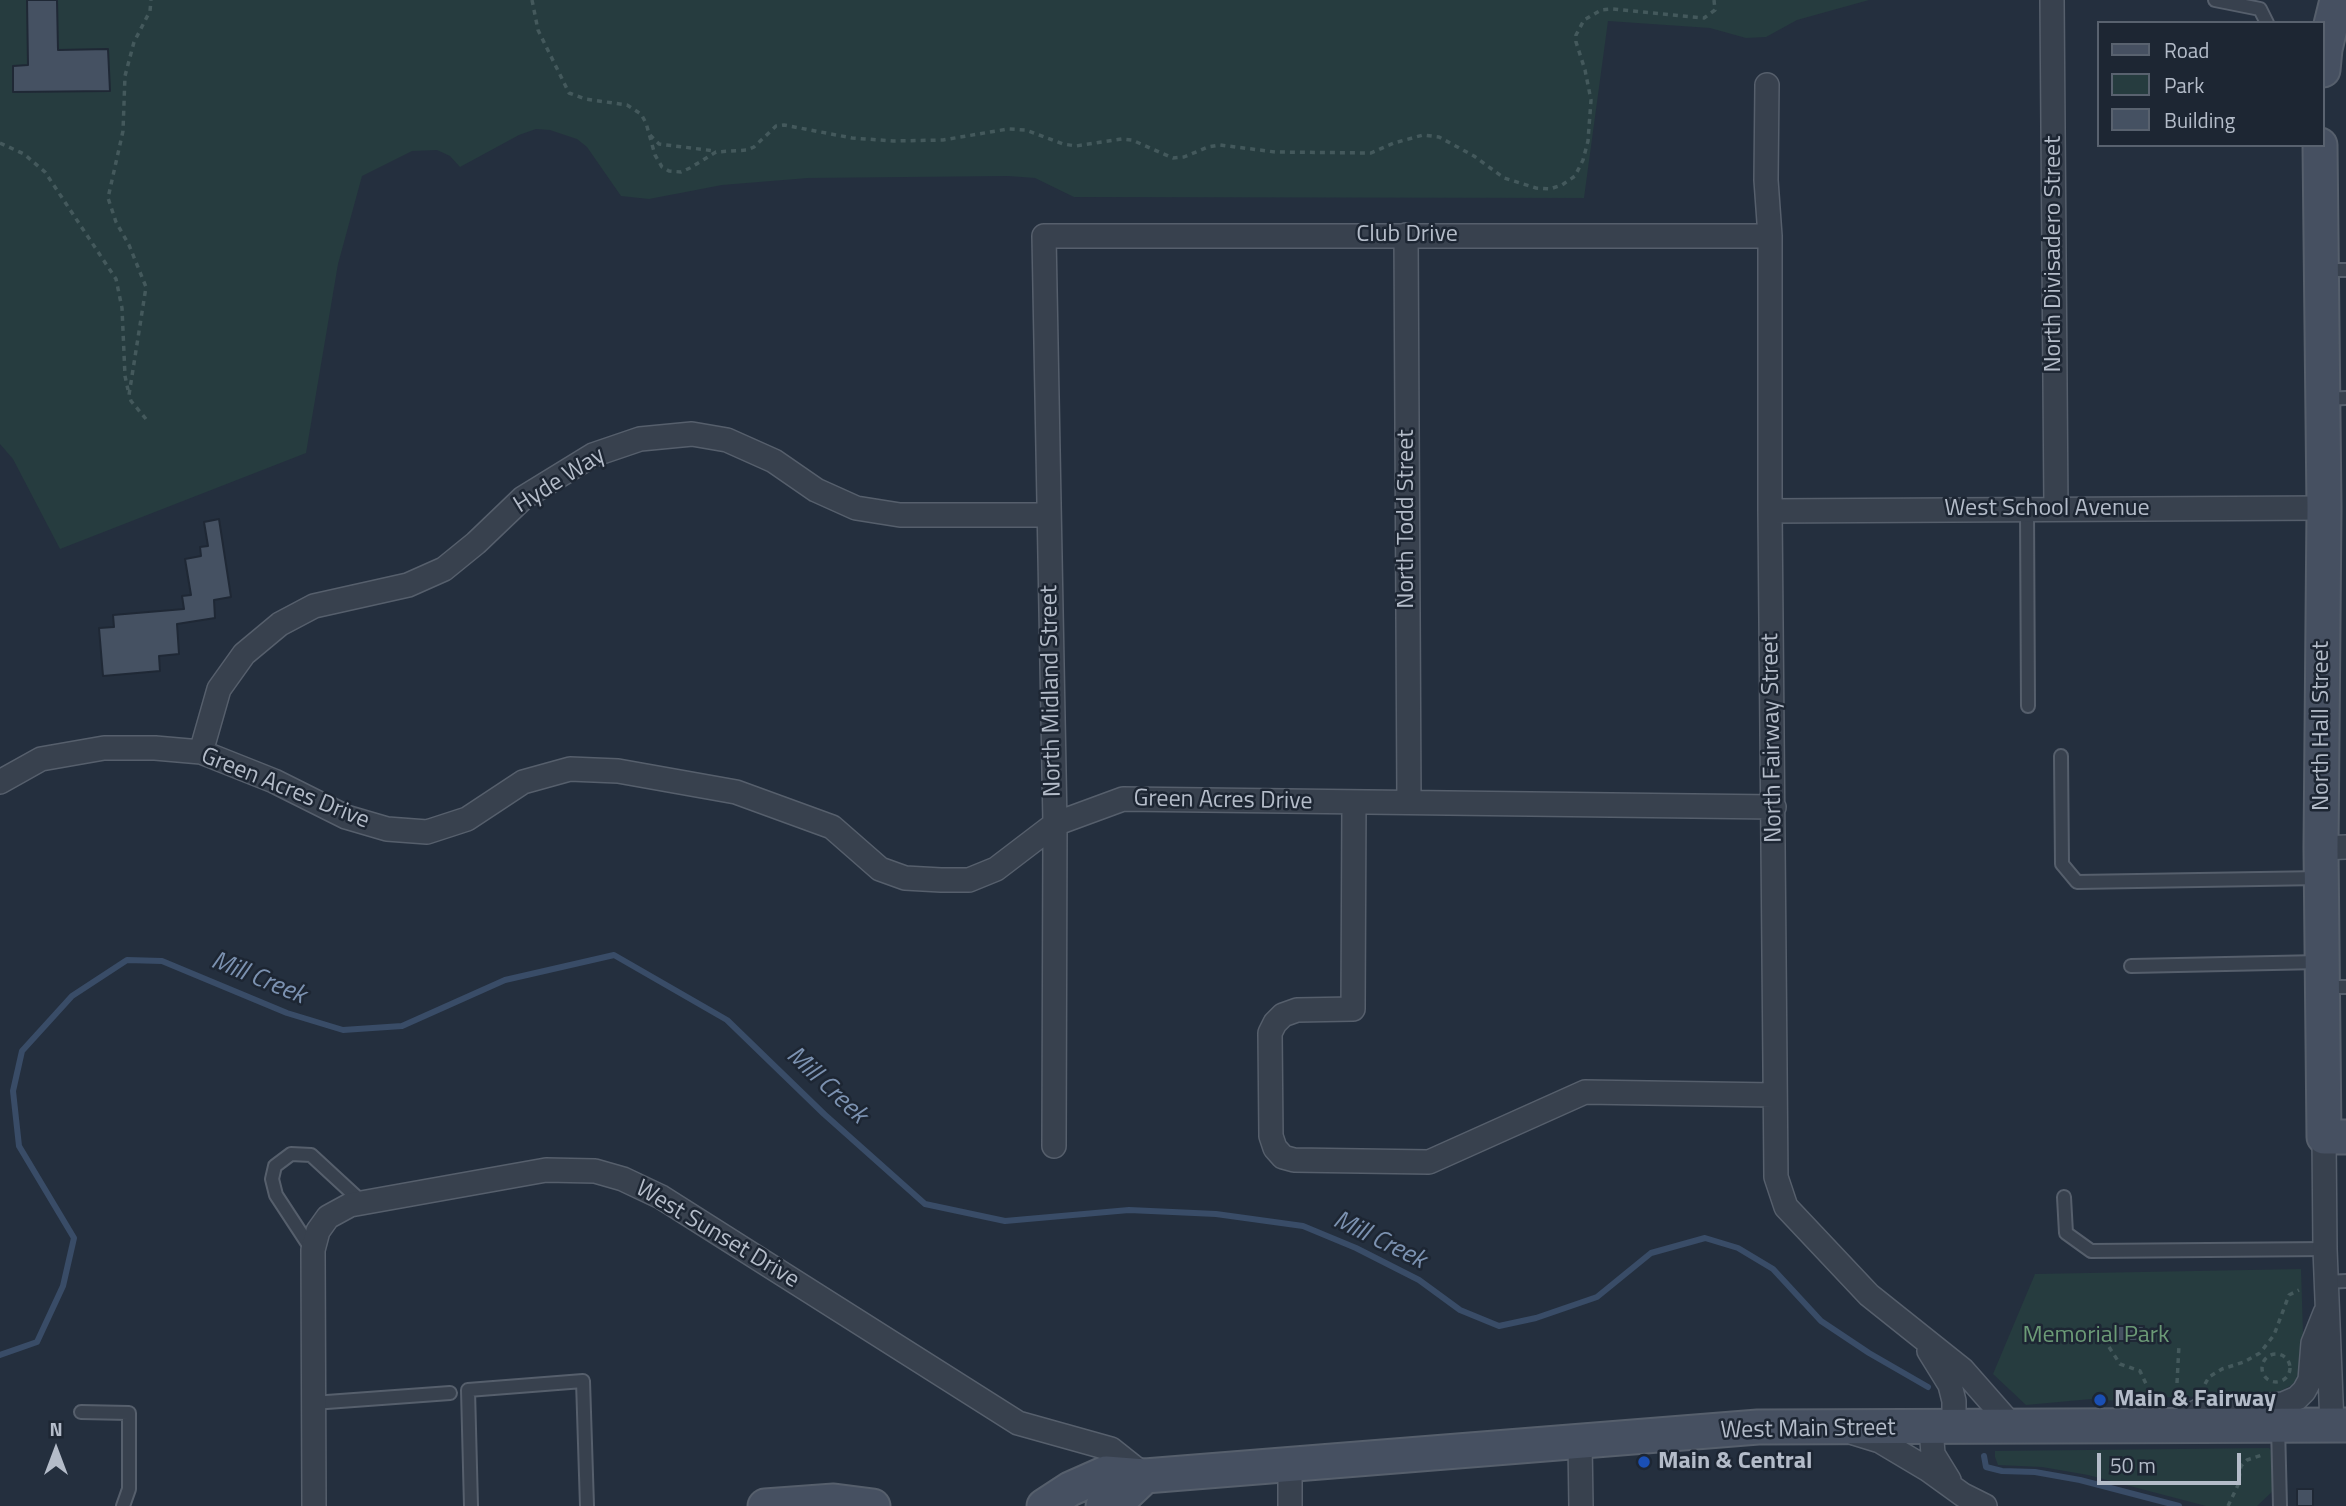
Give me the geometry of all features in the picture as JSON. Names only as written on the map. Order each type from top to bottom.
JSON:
[{"type":"street","name":"North Divisadero Street","points":[[2052,0],[2056,509]]},
{"type":"street","points":[[2325,49],[2337,0]]},
{"type":"street","name":"North Fairway Street","points":[[1767,85],[1776,1177],[1786,1207],[1869,1295],[1963,1370],[2014,1428]]},
{"type":"street","name":"North Hall Street","points":[[2168,1427],[2206,1407],[2265,1406],[2283,1404],[2297,1398],[2310,1380],[2313,1343],[2336,1282],[2325,1249],[2335,1137],[2323,508],[2334,399],[2334,270],[2320,147]]},
{"type":"street","name":"North Todd Street","points":[[1406,235],[1409,802]]},
{"type":"street","name":"Club Drive","points":[[1044,236],[1770,236]]},
{"type":"street","name":"North Midland Street","points":[[1044,236],[1055,824],[1054,1146]]},
{"type":"street","name":"Hyde Way","points":[[201,752],[219,690],[244,654],[280,624],[314,606],[408,585],[444,569],[523,498],[593,455],[640,439],[692,434],[727,440],[774,461],[816,490],[856,508],[900,515],[1048,515]]},
{"type":"street","name":"West School Avenue","points":[[1770,511],[2323,508]]},
{"type":"street","name":"Green Acres Drive","points":[[0,782],[41,759],[104,748],[155,748],[201,752],[274,781],[346,817],[387,829],[427,832],[467,819],[523,782],[570,769],[618,771],[736,792],[832,827],[880,869],[905,878],[969,880],[996,869],[1055,824],[1124,799],[1774,807]]},
{"type":"street","points":[[1354,802],[1353,1009],[1297,1010],[1283,1015],[1270,1033],[1271,1136],[1275,1148],[1283,1157],[1294,1160],[1429,1162],[1585,1092],[1774,1094]]},
{"type":"street","name":"West Sunset Drive","points":[[314,1506],[313,1250],[318,1231],[328,1217],[350,1205],[546,1170],[595,1171],[623,1178],[661,1197],[1018,1423],[1111,1449],[1145,1476]]},
{"type":"street","name":"North Hall Street","points":[[2328,1307],[2339,1425]]},
{"type":"street","name":"North Fairway Street","points":[[1917,1334],[1950,1385],[1954,1401],[1943,1428],[1935,1461],[1963,1495]]},
{"type":"street","name":"West Main Street","points":[[1044,1506],[1070,1489],[1106,1473],[1145,1476],[1758,1427],[2168,1427],[2276,1438],[2339,1425]]},
{"type":"street","points":[[1837,1428],[1880,1441],[1927,1469],[1963,1495],[1985,1506]]},
{"type":"street","points":[[1580,1442],[1581,1506]]},
{"type":"street","points":[[1290,1464],[1290,1506]]},
{"type":"street","points":[[1103,1506],[1123,1497],[1145,1476]]},
{"type":"street","points":[[765,1506],[873,1506]]},
{"type":"lane","points":[[2215,0],[2260,9],[2267,21]]},
{"type":"lane","points":[[2027,509],[2028,706]]},
{"type":"lane","points":[[2062,756],[2062,864],[2077,882],[2329,858]]},
{"type":"lane","points":[[2131,966],[2330,979]]},
{"type":"lane","points":[[313,1250],[276,1195],[272,1179],[275,1166],[292,1154],[311,1155],[363,1203]]},
{"type":"lane","points":[[2064,1197],[2066,1233],[2091,1251],[2325,1249]]},
{"type":"lane","points":[[471,1506],[468,1390],[583,1381],[587,1506]]},
{"type":"lane","points":[[313,1403],[450,1393]]},
{"type":"lane","points":[[81,1412],[129,1413],[129,1477],[123,1506]]},
{"type":"lane","points":[[2276,1438],[2280,1506]]},
{"type":"path","points":[[129,395],[146,287],[108,198],[123,131],[125,76],[134,42],[150,11],[150,0]]},
{"type":"path","points":[[533,0],[538,30],[569,93],[585,99],[627,104],[641,114],[655,155],[662,167],[669,171],[681,172],[716,152]]},
{"type":"path","points":[[649,134],[659,144],[716,152],[747,150],[754,147],[776,126],[784,125],[852,138],[893,141],[943,139],[1008,129],[1026,130],[1076,146],[1132,139],[1173,158],[1220,145],[1288,153],[1371,153],[1423,135],[1439,137],[1474,156],[1504,178],[1536,188],[1550,189],[1562,185],[1574,176],[1583,160],[1588,141],[1591,100],[1576,42],[1576,35],[1584,20],[1601,10],[1612,9],[1704,18],[1715,10],[1714,0]]},
{"type":"path","points":[[0,143],[32,159],[45,172],[116,279],[122,308],[125,376],[129,395],[146,419]]},
{"type":"path","points":[[2205,1384],[2209,1377],[2222,1368],[2244,1362],[2260,1353],[2274,1335],[2289,1295],[2299,1290]]},
{"type":"path","points":[[2177,1383],[2179,1345]]},
{"type":"path","points":[[2109,1347],[2120,1364],[2140,1371],[2147,1386]]},
{"type":"path","points":[[2260,1353],[2266,1358]]},
{"type":"path","points":[[2278,1354],[2286,1358],[2290,1367],[2288,1376],[2276,1382],[2266,1378],[2262,1366],[2266,1358],[2278,1354]]},
{"type":"path","points":[[2228,1506],[2240,1486],[2241,1466],[2247,1460],[2259,1458],[2276,1438]]},
{"type":"green space","points":[[0,0],[1869,0],[1797,20],[1766,37],[1746,38],[1710,28],[1608,21],[1584,198],[1074,197],[1035,178],[1008,176],[808,178],[722,185],[649,199],[621,196],[587,147],[577,139],[550,130],[536,129],[519,135],[460,167],[450,156],[437,150],[412,151],[362,176],[338,264],[306,453],[60,549],[13,459],[0,444]]},
{"type":"green space","name":"Memorial Park","points":[[2301,1269],[2304,1365],[2296,1383],[2271,1396],[2102,1401],[2102,1398],[2026,1405],[1993,1374],[2035,1274]]},
{"type":"green space","points":[[2269,1448],[2274,1454],[2274,1490],[2257,1506],[2206,1506],[2088,1475],[2042,1467],[1998,1465],[1995,1457],[1995,1451]]},
{"type":"building","points":[[27,0],[57,0],[58,50],[108,49],[110,91],[13,92],[13,66],[28,65]]},
{"type":"building","points":[[219,519],[231,597],[214,600],[215,618],[177,624],[179,654],[159,656],[160,671],[103,676],[99,628],[114,627],[113,615],[184,609],[182,596],[191,595],[185,559],[201,556],[200,547],[208,546],[204,522]]},
{"type":"building","points":[[2118,1326],[2144,1326],[2143,1341],[2118,1341]]},
{"type":"building","points":[[2297,1489],[2313,1489],[2313,1506],[2297,1506]]},
{"type":"waterway","name":"Mill Creek","points":[[0,1355],[37,1342],[63,1286],[74,1238],[19,1146],[13,1091],[22,1051],[72,996],[127,960],[162,961],[287,1013],[343,1030],[402,1026],[505,980],[614,955],[727,1020],[824,1114],[925,1204],[1005,1221],[1129,1210],[1216,1214],[1303,1226],[1356,1248],[1419,1280],[1460,1310],[1499,1326],[1536,1318],[1597,1297],[1651,1253],[1705,1238],[1738,1248],[1773,1269],[1821,1321],[1928,1387]]},
{"type":"waterway","name":"Mill Creek","points":[[1984,1456],[1986,1467],[2080,1480],[2179,1506]]},
{"type":"place","name":"Main & Fairway","points":[[2100,1400]]},
{"type":"place","name":"Main & Central","points":[[1644,1462]]}]
